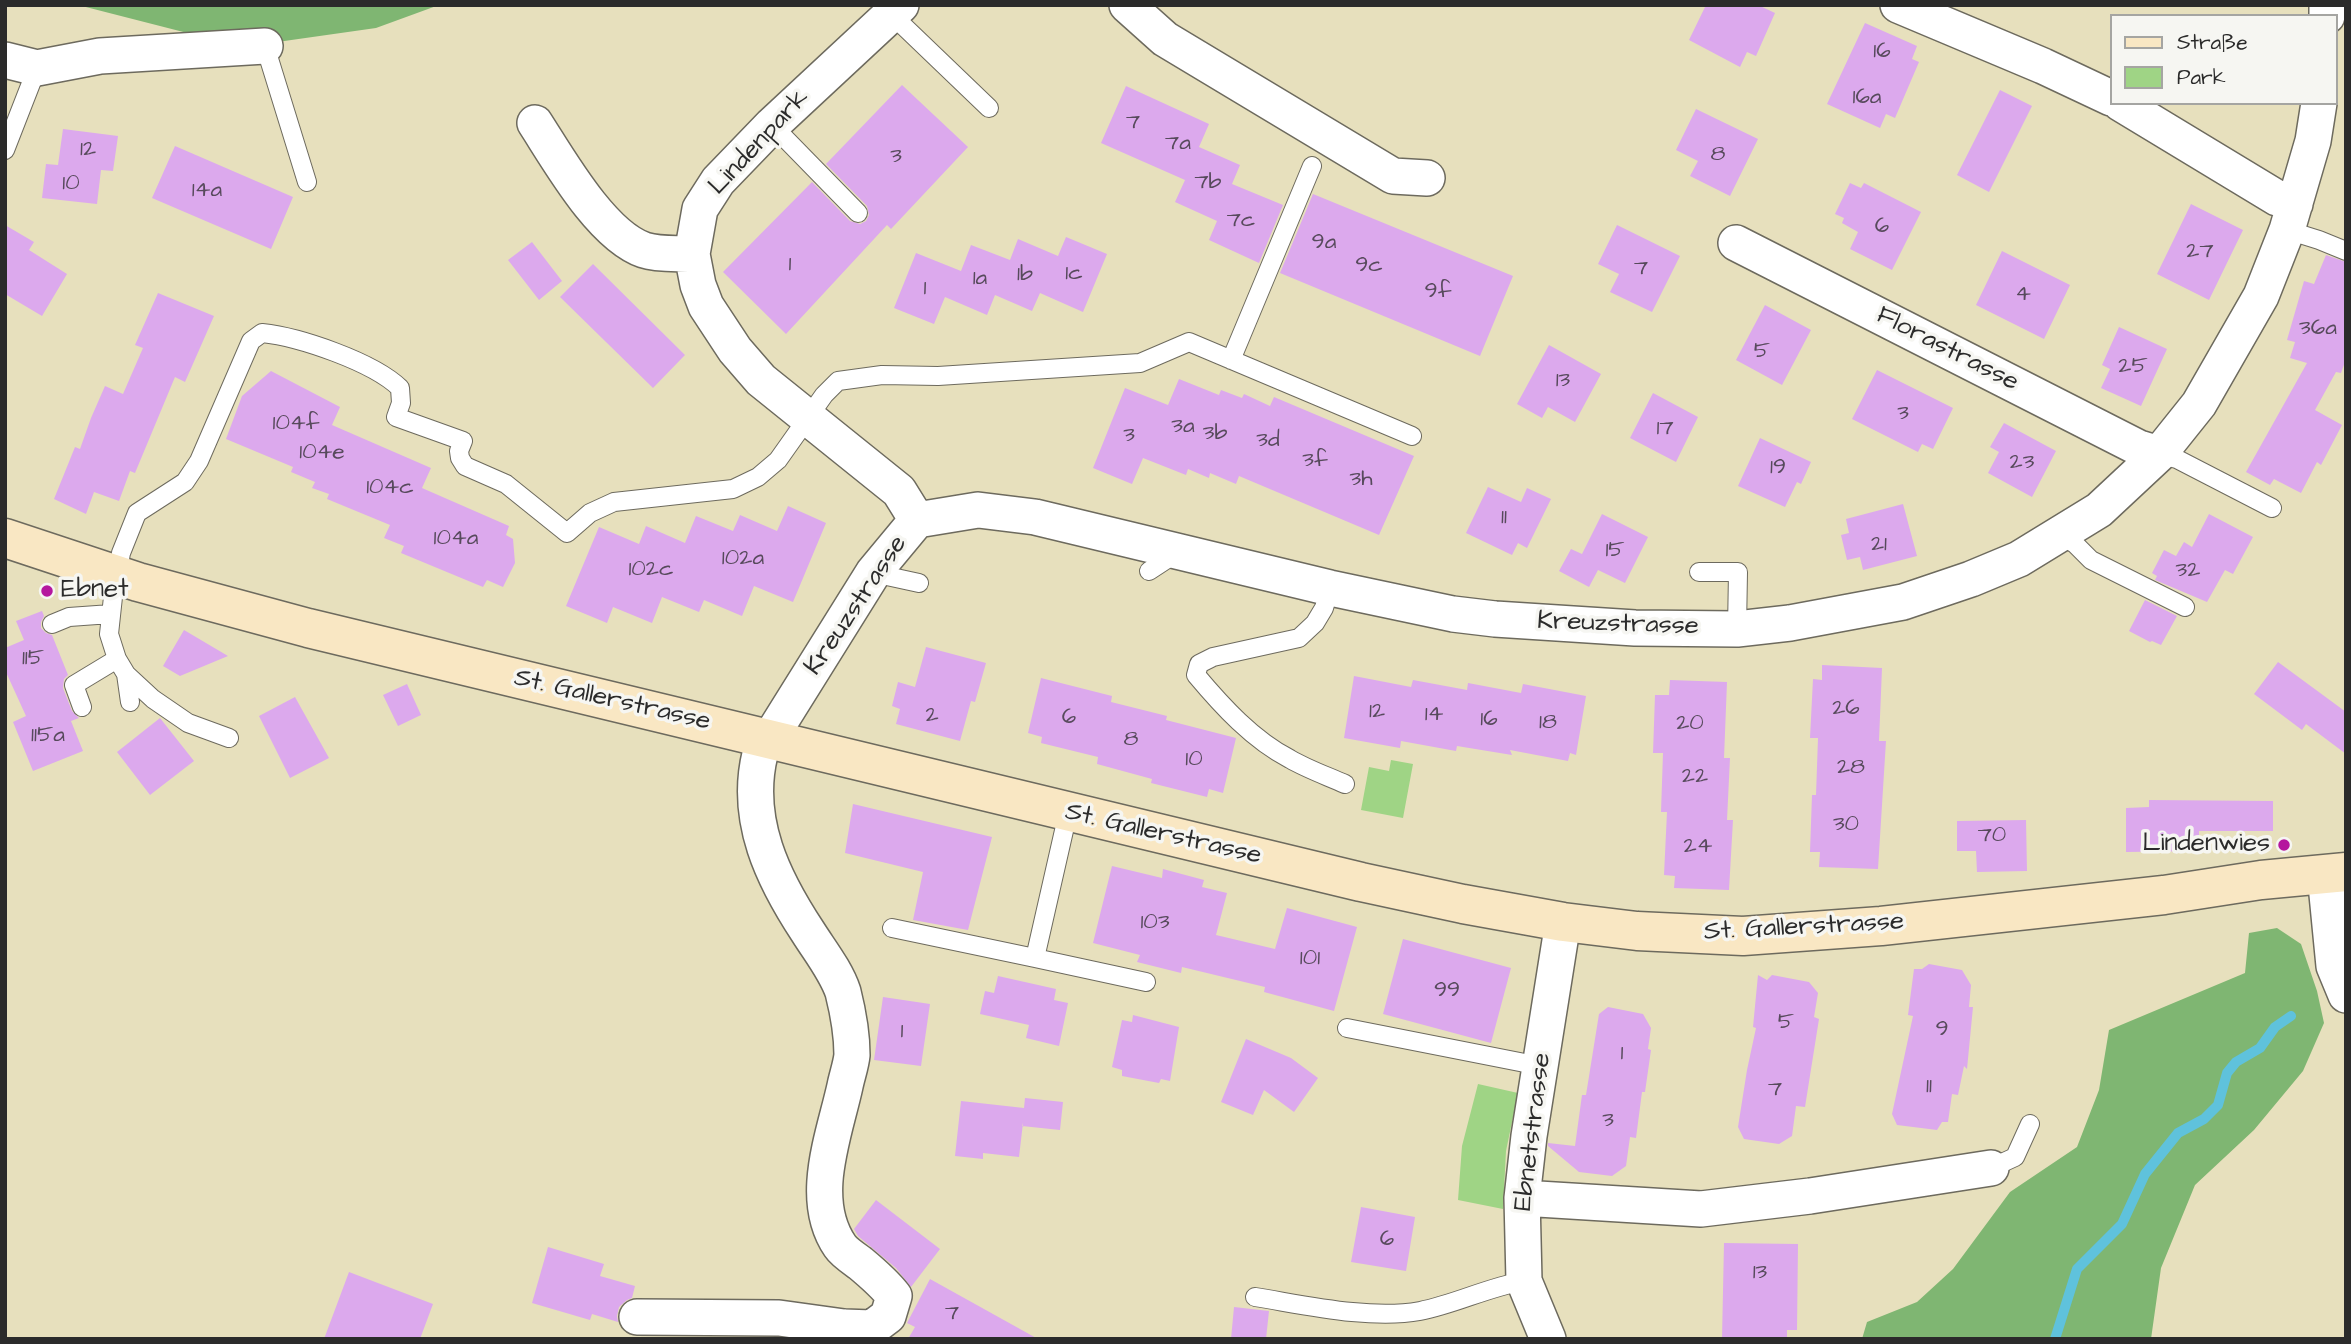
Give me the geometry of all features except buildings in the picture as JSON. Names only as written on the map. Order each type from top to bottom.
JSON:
[{"type":"street","points":[[1127,5],[1166,39],[1392,176],[1427,178]]},
{"type":"street","points":[[1898,5],[2020,55],[2110,98]]},
{"type":"street","name":"Lindenpark","points":[[896,9],[772,125],[718,181],[700,209],[692,254],[698,285],[706,306],[735,350],[761,380],[899,491],[917,520]]},
{"type":"street","points":[[21,64],[100,56],[265,46]]},
{"type":"street","points":[[2123,105],[2277,198],[2291,217]]},
{"type":"street","name":"Kreuzstrasse","points":[[637,1317],[779,1318],[873,1328],[888,1316],[894,1296],[841,1247],[827,1221],[826,1163],[852,1057],[849,1022],[842,990],[829,964],[787,899],[762,843],[757,819],[755,774],[760,754],[769,738],[873,573],[917,520],[978,510],[1014,514],[1330,588],[1453,614],[1495,619],[1634,628],[1737,629],[1790,624],[1903,602],[1971,579],[2024,566],[2061,535],[2099,510],[2159,454],[2199,404],[2240,337],[2261,296],[2291,217],[2313,141],[2319,105]]},
{"type":"street","points":[[535,123],[578,189],[623,239],[641,249],[658,254],[692,254]]},
{"type":"street","name":"Florastrasse","points":[[1736,243],[2139,448],[2159,454]]},
{"type":"street","name":"St. Gallerstrasse","points":[[5,538],[117,576],[308,628],[1374,885],[1563,922],[1715,936],[1773,935],[2137,898],[2261,880],[2335,873]]},
{"type":"street","points":[[2335,873],[2334,966],[2346,995]]},
{"type":"street","name":"Ebnetstrasse","points":[[1548,1339],[1524,1281],[1522,1198],[1529,1136],[1563,922]]},
{"type":"street","points":[[1522,1198],[1701,1209],[1810,1196],[1991,1168]]},
{"type":"lane","points":[[896,9],[989,108]]},
{"type":"lane","points":[[265,46],[307,182]]},
{"type":"lane","points":[[5,149],[21,64]]},
{"type":"lane","points":[[772,125],[858,213]]},
{"type":"lane","points":[[1231,360],[1312,166]]},
{"type":"lane","points":[[2291,217],[2319,240],[2346,251]]},
{"type":"lane","points":[[130,702],[122,666],[109,634],[121,553],[137,513],[185,482],[199,461],[251,341],[262,333],[298,339],[376,370],[390,379],[400,388],[401,403],[396,417],[463,441],[459,451],[465,466],[506,484],[567,533],[590,513],[614,502],[733,489],[758,477],[778,460],[824,395],[838,381],[882,375],[938,376],[1140,363],[1189,342],[1412,436]]},
{"type":"lane","points":[[2159,454],[2177,459],[2272,508]]},
{"type":"lane","points":[[2061,535],[2091,560],[2185,607]]},
{"type":"lane","points":[[1149,572],[1179,551]]},
{"type":"lane","points":[[1699,572],[1738,572],[1737,629]]},
{"type":"lane","points":[[873,573],[919,583]]},
{"type":"lane","points":[[1330,588],[1324,608],[1315,623],[1299,638],[1213,657],[1199,664],[1196,675],[1216,700],[1270,746],[1289,759],[1345,784]]},
{"type":"lane","points":[[52,624],[69,617],[111,614]]},
{"type":"lane","points":[[82,707],[74,685],[122,666]]},
{"type":"lane","points":[[122,666],[153,699],[188,723],[229,737]]},
{"type":"lane","points":[[1035,958],[1068,813]]},
{"type":"lane","points":[[892,928],[1146,982]]},
{"type":"lane","points":[[1347,1027],[1540,1066]]},
{"type":"lane","points":[[1991,1168],[2015,1157],[2030,1124]]},
{"type":"lane","points":[[1255,1297],[1351,1311],[1393,1314],[1420,1311],[1524,1281]]},
{"type":"green space","points":[[78,5],[439,5],[376,28],[242,47]]},
{"type":"green space","points":[[1391,760],[1413,764],[1403,818],[1361,810],[1369,767],[1389,771]]},
{"type":"green space","points":[[2277,928],[2301,944],[2317,991],[2324,1023],[2303,1071],[2254,1130],[2195,1185],[2161,1268],[2151,1339],[1862,1339],[1867,1322],[1917,1302],[1953,1269],[2010,1192],[2077,1147],[2099,1090],[2109,1030],[2245,973],[2249,933]]},
{"type":"green space","points":[[1478,1084],[1518,1093],[1506,1151],[1503,1209],[1458,1200],[1462,1146]]},
{"type":"waterway","points":[[2055,1339],[2077,1269],[2122,1224],[2145,1174],[2178,1133],[2204,1119],[2218,1105],[2227,1073],[2236,1062],[2260,1048],[2275,1027],[2291,1016]]},
{"type":"place","name":"Ebnet","points":[[47,591]]},
{"type":"place","name":"Lindenwies","points":[[2284,845]]}]
